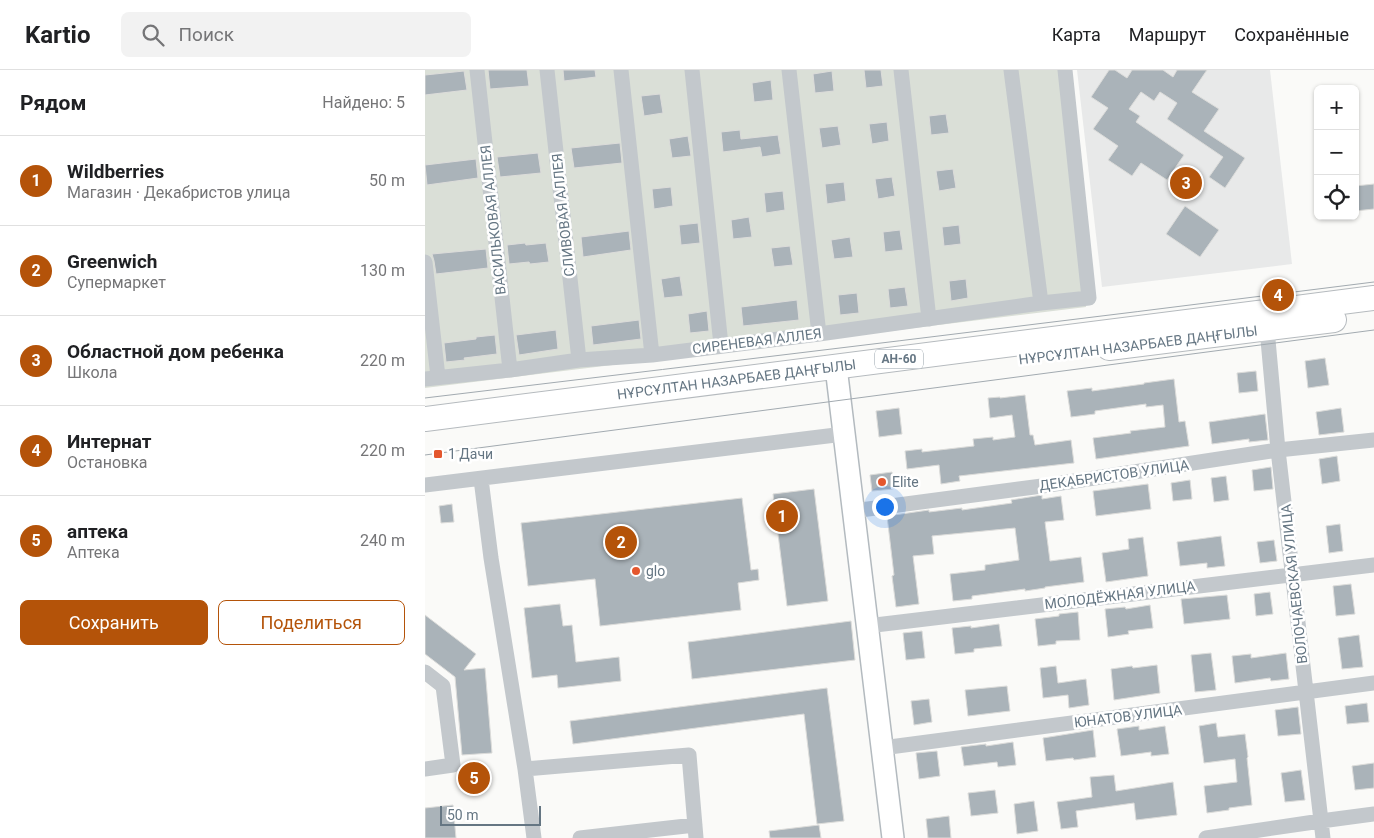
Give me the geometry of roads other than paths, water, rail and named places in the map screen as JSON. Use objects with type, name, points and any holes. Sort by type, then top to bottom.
[{"type":"main road","name":"НҰРСҰЛТАН НАЗАРБАЕВ ДАҢҒЫЛЫ","points":[[425,434],[1374,298]]},
{"type":"main road","name":"НҰРСҰЛТАН НАЗАРБАЕВ ДАҢҒЫЛЫ","points":[[425,419],[1267,329],[1374,314]]},
{"type":"street","name":"ВАСИЛЬКОВАЯ АЛЛЕЯ","points":[[477,70],[510,370]]},
{"type":"street","name":"СЛИВОВАЯ АЛЛЕЯ","points":[[547,70],[579,360]]},
{"type":"street","points":[[621,70],[651,355]]},
{"type":"street","points":[[692,70],[721,346]]},
{"type":"street","points":[[789,70],[819,334]]},
{"type":"street","points":[[901,70],[929,319]]},
{"type":"street","points":[[1011,70],[1041,303]]},
{"type":"street","name":"СИРЕНЕВАЯ АЛЛЕЯ","points":[[432,378],[510,370],[579,360],[651,355],[1089,298],[1065,70]]},
{"type":"street","points":[[425,262],[432,378]]},
{"type":"street","name":"ВОЛОЧАЕВСКАЯ УЛИЦА","points":[[1267,329],[1323,838]]},
{"type":"street","points":[[837,374],[893,838]]},
{"type":"street","points":[[425,485],[844,434]]},
{"type":"street","name":"ДЕКАБРИСТОВ УЛИЦА","points":[[853,511],[1042,486],[1279,450],[1374,440]]},
{"type":"street","points":[[481,479],[491,558],[525,769],[534,838]]},
{"type":"street","name":"МОЛОДЁЖНАЯ УЛИЦА","points":[[867,626],[1374,565]]},
{"type":"street","points":[[425,672],[443,686],[453,765],[425,769]]},
{"type":"street","name":"ЮНАТОВ УЛИЦА","points":[[882,748],[1374,684]]},
{"type":"street","points":[[525,769],[689,755],[695,831],[580,838]]},
{"type":"street","points":[[1206,838],[1374,814]]},
{"type":"tram line","points":[[425,398],[1374,282]]},
{"type":"tram line","points":[[425,455],[1374,330]]},
{"type":"place","name":"Областной дом ребенка","points":[[1186,183]]},
{"type":"place","name":"Интернат","points":[[1278,295]]},
{"type":"place","name":"1 Дачи","points":[[438,454]]},
{"type":"place","name":"Elite","points":[[882,482]]},
{"type":"place","name":"Wildberries","points":[[782,516]]},
{"type":"place","name":"Greenwich","points":[[621,542]]},
{"type":"place","name":"glo","points":[[636,571]]},
{"type":"place","name":"аптека","points":[[474,778]]}]
